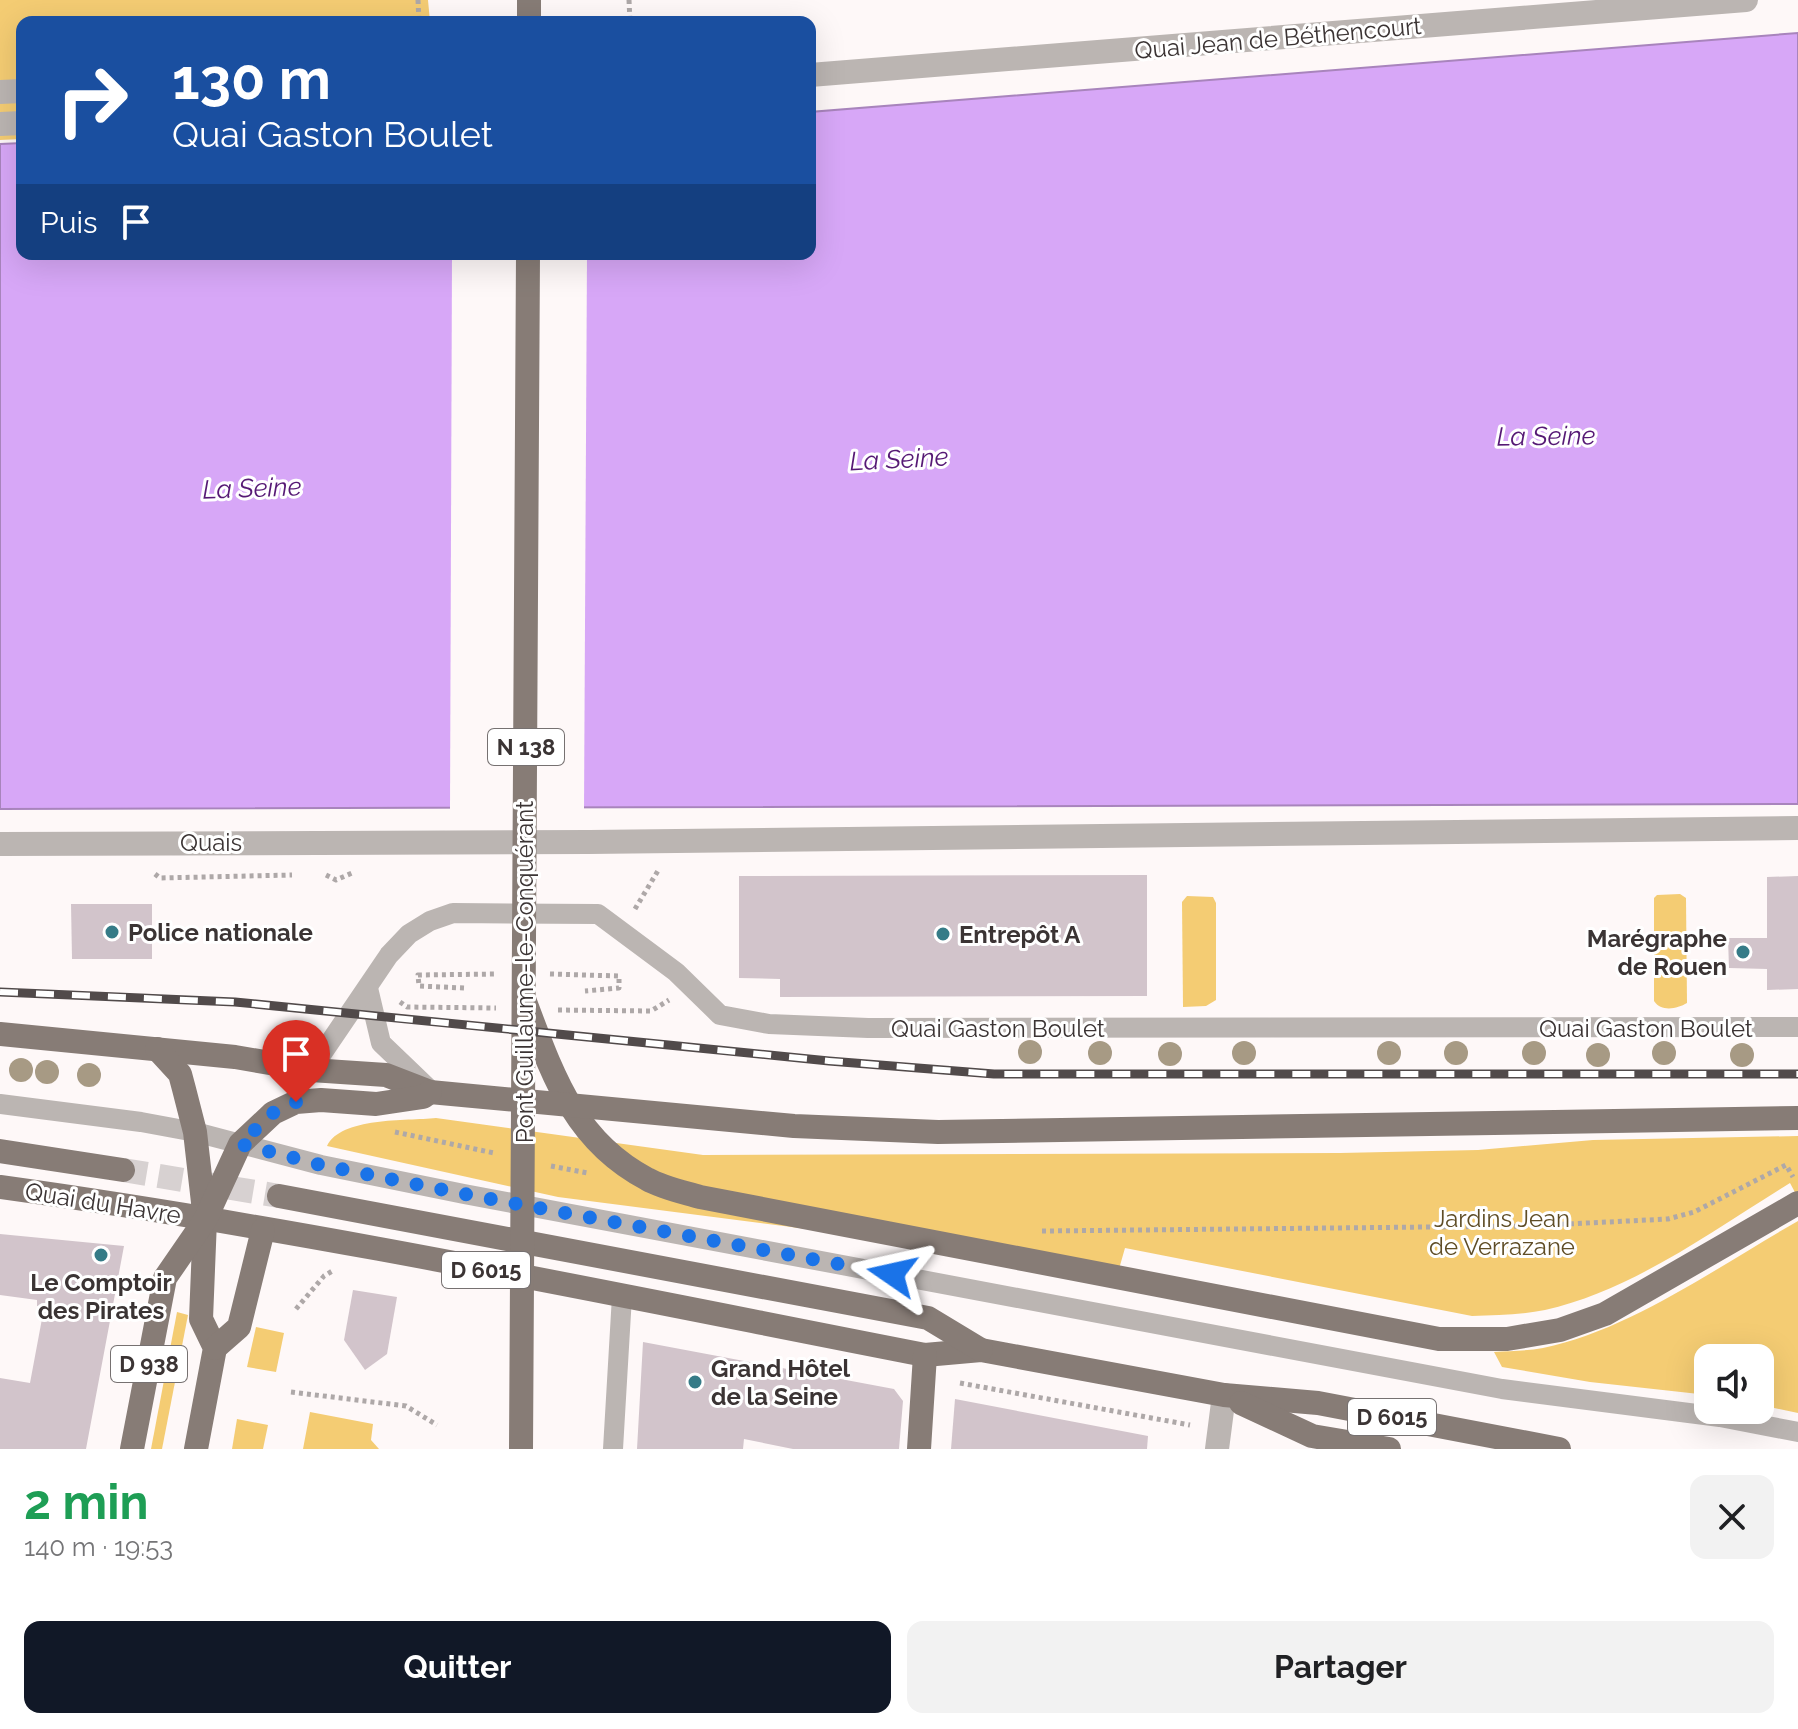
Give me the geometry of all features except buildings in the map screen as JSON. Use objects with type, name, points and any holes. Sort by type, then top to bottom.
[{"type":"main road","name":"Pont Guillaume-le-Conquérant","points":[[521,1449],[528,260]]},
{"type":"main road","points":[[524,999],[565,1101],[602,1147],[648,1180],[700,1197],[1439,1339],[1507,1339],[1560,1330],[1605,1314],[1798,1203]]},
{"type":"main road","points":[[0,1034],[235,1057],[311,1070],[386,1075],[430,1092],[794,1126],[938,1132],[1798,1118]]},
{"type":"main road","points":[[157,1049],[180,1074],[195,1132],[205,1220],[201,1319],[215,1348],[196,1449]]},
{"type":"main road","points":[[205,1220],[240,1144],[273,1113],[296,1102],[321,1100],[376,1104],[423,1097],[430,1092]]},
{"type":"main road","name":"Quai du Havre","points":[[0,1151],[123,1170]]},
{"type":"main road","name":"Quai du Havre","points":[[0,1187],[205,1220]]},
{"type":"main road","name":"D 6015","points":[[279,1196],[928,1318],[981,1350]]},
{"type":"main road","name":"D 6015","points":[[205,1220],[925,1355],[981,1350],[1224,1395],[1318,1403],[1559,1449]]},
{"type":"main road","name":"D 938","points":[[132,1449],[165,1278],[205,1220]]},
{"type":"main road","points":[[215,1348],[239,1327],[263,1230]]},
{"type":"main road","points":[[919,1449],[925,1355]]},
{"type":"main road","name":"D 6015","points":[[1224,1395],[1312,1436],[1389,1449]]},
{"type":"street","name":"Quai Jean de Béthencourt","points":[[816,75],[1746,0]]},
{"type":"street","name":"Quais","points":[[0,844],[1798,828]]},
{"type":"street","points":[[1217,1449],[1224,1395]]},
{"type":"lane","name":"Quai Gaston Boulet","points":[[311,1070],[389,955],[409,934],[430,921],[453,913],[598,914],[676,972],[720,1015],[769,1024],[868,1028],[1798,1027]]},
{"type":"lane","points":[[368,988],[381,1043],[430,1092]]},
{"type":"lane","points":[[0,1104],[195,1132],[321,1165],[479,1197],[1502,1389],[1720,1417],[1798,1432]]},
{"type":"lane","points":[[613,1449],[622,1296]]},
{"type":"path","points":[[618,929],[640,903],[675,840]]},
{"type":"path","points":[[464,988],[419,986],[418,975],[510,974]]},
{"type":"path","points":[[540,974],[619,976],[619,988],[585,991]]},
{"type":"path","points":[[388,1131],[506,1156]]},
{"type":"path","points":[[550,1165],[595,1174]]},
{"type":"path","points":[[1032,1231],[1527,1226],[1668,1219],[1694,1212],[1786,1165],[1798,1184]]},
{"type":"path","points":[[958,1383],[1177,1423]]},
{"type":"path","points":[[291,1392],[406,1406],[437,1425]]},
{"type":"green space","points":[[0,0],[428,0],[429,16],[16,16],[16,139],[0,140]]},
{"type":"green space","points":[[1680,894],[1686,898],[1687,1003],[1665,1008],[1654,1001],[1654,898],[1657,895]]},
{"type":"green space","points":[[1187,896],[1213,897],[1216,903],[1216,1000],[1206,1006],[1183,1007],[1182,902]]},
{"type":"green space","name":"Jardins Jean de Verrazane","points":[[436,1118],[703,1155],[1340,1153],[1478,1150],[1593,1140],[1798,1136],[1798,1198],[1790,1183],[1672,1257],[1578,1301],[1536,1312],[1472,1316],[1125,1248],[1119,1269],[558,1197],[327,1146],[334,1137],[360,1125]]},
{"type":"green space","points":[[1798,1221],[1798,1413],[1774,1408],[1774,1344],[1694,1344],[1694,1393],[1590,1382],[1502,1367],[1494,1352],[1543,1348],[1576,1339],[1642,1312]]},
{"type":"green space","points":[[177,1312],[188,1315],[162,1449],[151,1449]]},
{"type":"green space","points":[[256,1327],[284,1333],[276,1372],[247,1367]]},
{"type":"green space","points":[[310,1412],[373,1424],[371,1440],[379,1449],[303,1449]]},
{"type":"green space","points":[[237,1419],[268,1425],[263,1449],[232,1449]]},
{"type":"water","name":"La Seine","points":[[1798,33],[1798,804],[0,809],[0,144],[16,143],[16,260],[816,260],[816,112]]},
{"type":"pier","points":[[452,260],[587,260],[584,811],[450,812]]},
{"type":"tunnel","points":[[123,1170],[279,1196]]},
{"type":"railway","points":[[0,992],[235,1002],[829,1061],[994,1074],[1798,1074]]},
{"type":"place","name":"Police nationale","points":[[112,932]]},
{"type":"place","name":"Entrepôt A","points":[[943,934]]},
{"type":"place","name":"Marégraphe de Rouen","points":[[1743,952]]},
{"type":"place","name":"Le Comptoir des Pirates","points":[[101,1255]]},
{"type":"place","name":"Grand Hôtel de la Seine","points":[[695,1382]]},
{"type":"route","points":[[296,1102],[273,1113],[240,1144],[321,1165],[464,1194],[892,1274]]}]
